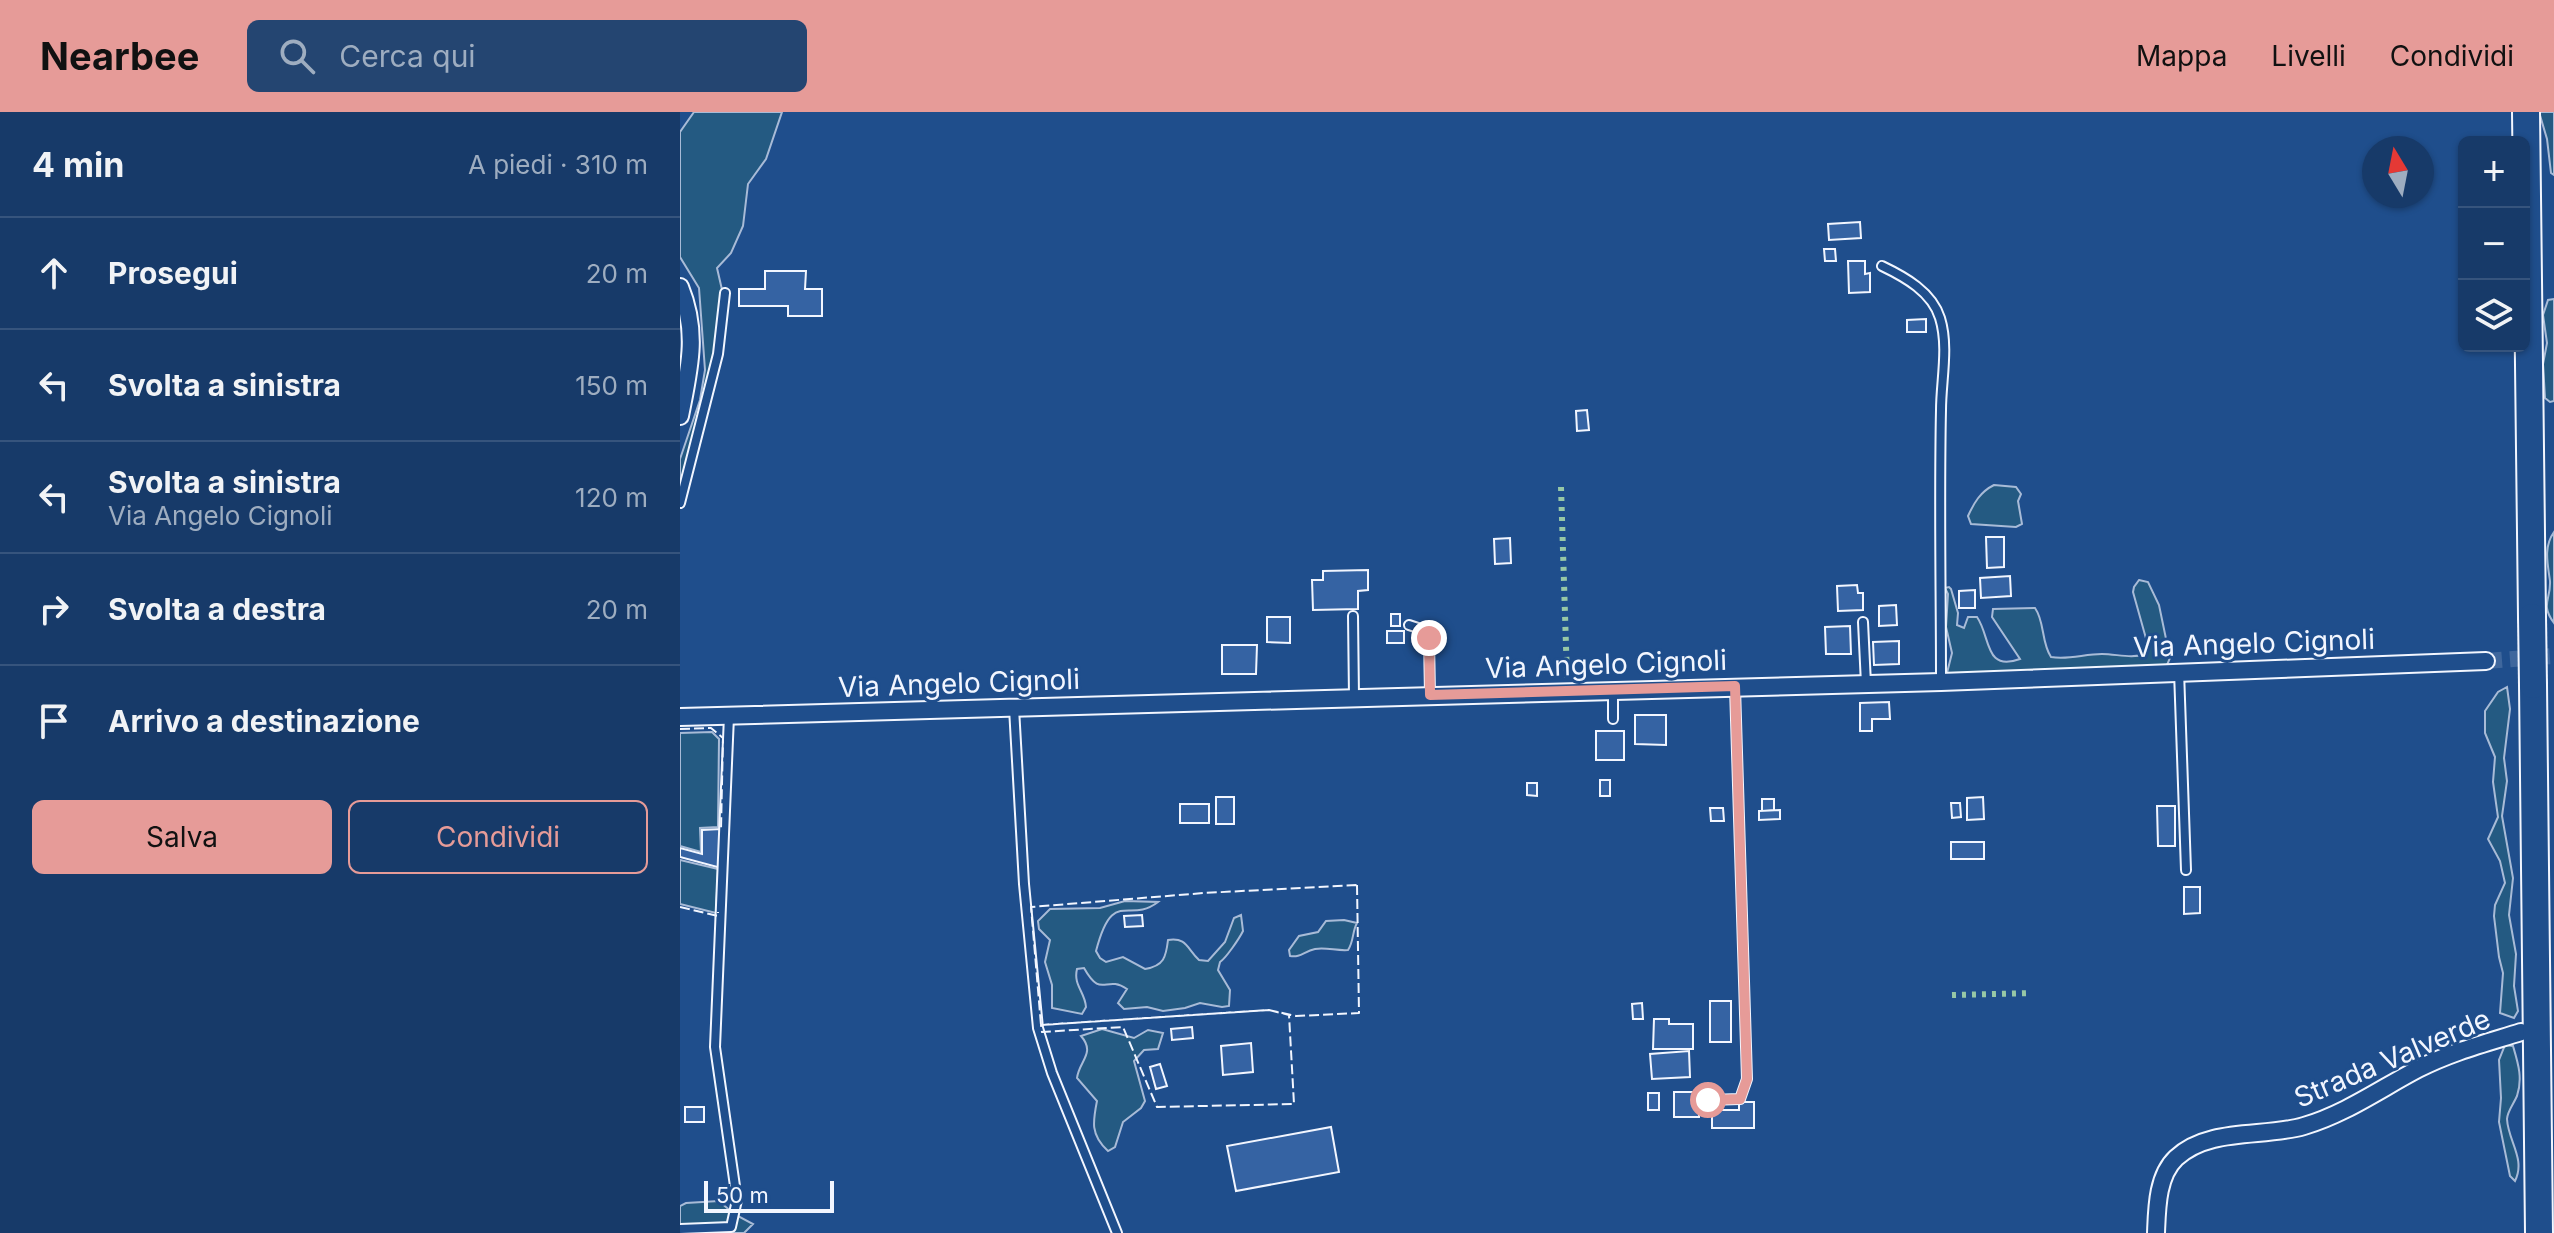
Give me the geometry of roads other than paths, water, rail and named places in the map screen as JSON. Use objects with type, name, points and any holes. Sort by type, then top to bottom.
[{"type":"highway","points":[[2526,112],[2539,1233]]},
{"type":"street","points":[[680,287],[692,329],[691,363],[680,416]]},
{"type":"street","name":"Via Angelo Cignoli","points":[[680,717],[1941,682],[2486,661]]},
{"type":"street","name":"Strada Valverde","points":[[2156,1233],[2158,1200],[2164,1180],[2173,1160],[2187,1150],[2205,1142],[2301,1127],[2329,1118],[2458,1051],[2521,1032]]},
{"type":"lane","points":[[1882,266],[1921,289],[1940,317],[1944,352],[1941,409],[1941,682]]},
{"type":"lane","points":[[680,503],[718,354],[725,293]]},
{"type":"lane","points":[[1353,616],[1354,697]]},
{"type":"lane","points":[[1863,622],[1866,684]]},
{"type":"lane","points":[[1409,625],[1424,630],[1429,638],[1430,695]]},
{"type":"lane","points":[[2179,671],[2186,870]]},
{"type":"lane","points":[[1708,1100],[1740,1099],[1747,1079],[1735,686]]},
{"type":"lane","points":[[1613,690],[1613,719]]},
{"type":"lane","points":[[1014,707],[1024,884],[1038,1028],[1052,1073],[1117,1233]]},
{"type":"lane","points":[[680,1229],[731,1227],[737,1200],[715,1047],[729,715]]},
{"type":"tunnel","points":[[2486,661],[2554,656]]}]
